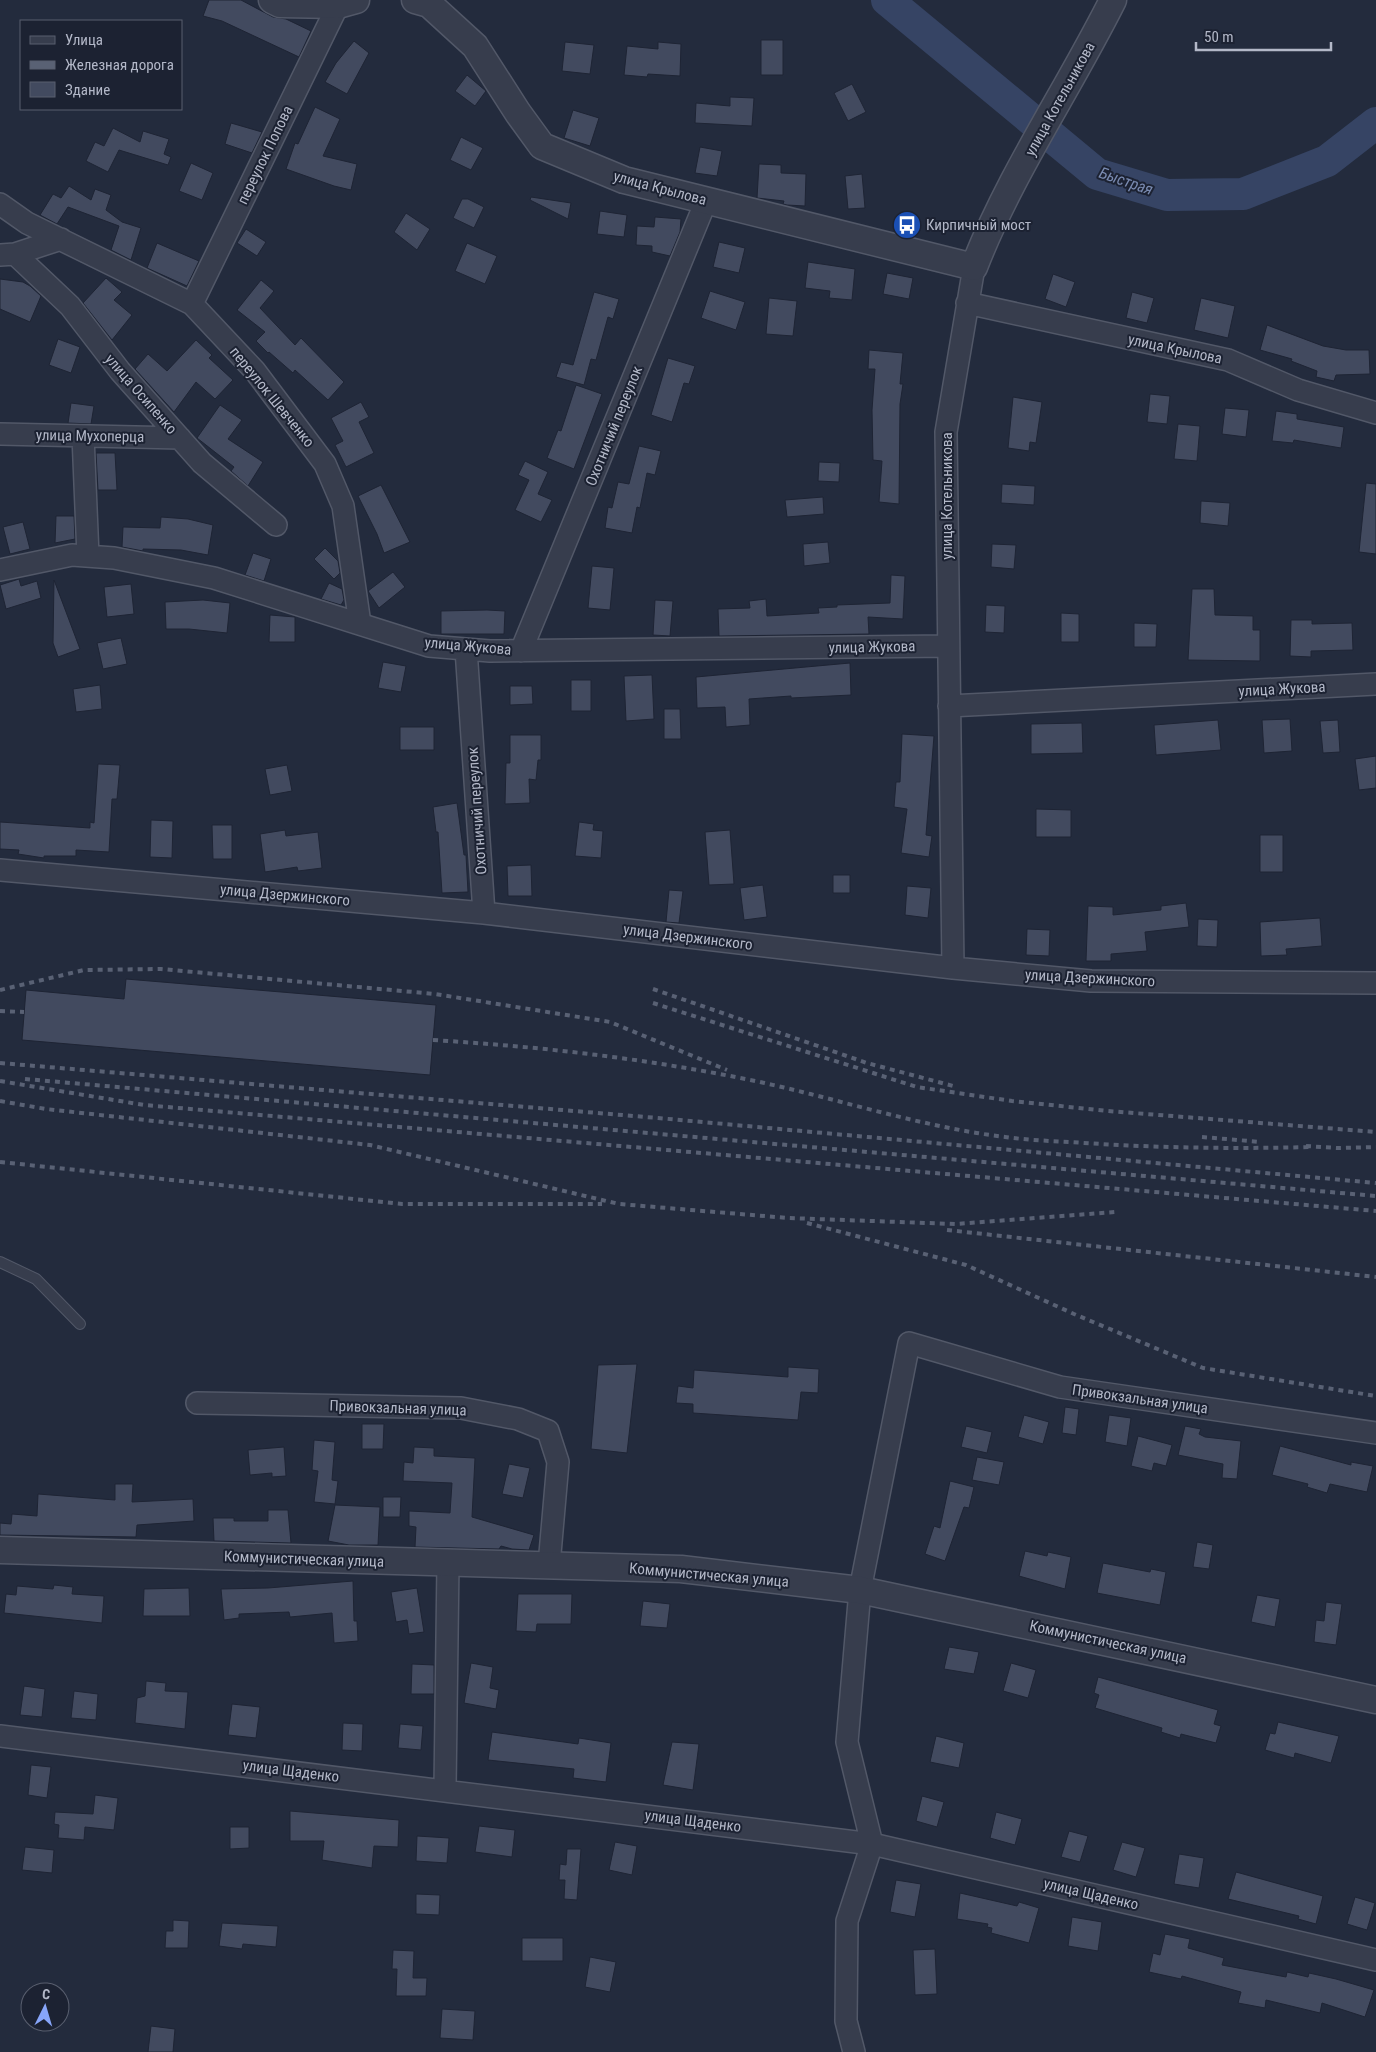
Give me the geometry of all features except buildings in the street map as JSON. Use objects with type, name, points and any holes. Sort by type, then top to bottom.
[{"type":"street","points":[[272,0],[280,4],[347,3]]},
{"type":"street","name":"улица Крылова","points":[[415,0],[429,4],[475,46],[518,113],[542,146],[624,180],[974,267]]},
{"type":"street","name":"улица Котельникова","points":[[953,968],[946,432],[967,303],[974,267],[991,222],[1089,48],[1113,0]]},
{"type":"street","name":"переулок Попова","points":[[192,304],[347,3]]},
{"type":"street","name":"Охотничий переулок","points":[[521,651],[706,201]]},
{"type":"street","name":"переулок Шевченко","points":[[0,204],[27,223],[192,304],[256,370],[325,464],[343,506],[360,624]]},
{"type":"street","name":"улица Осипенко","points":[[8,254],[61,239]]},
{"type":"street","name":"улица Осипенко","points":[[8,254],[70,306],[120,371],[202,463],[276,525]]},
{"type":"street","name":"улица Крылова","points":[[967,303],[1228,360],[1298,390],[1376,413]]},
{"type":"street","name":"улица Мухоперца","points":[[0,434],[180,438]]},
{"type":"street","points":[[83,436],[88,556]]},
{"type":"street","name":"улица Жукова","points":[[0,570],[72,555],[114,558],[214,578],[428,646],[521,651],[948,646]]},
{"type":"street","name":"Охотничий переулок","points":[[466,649],[484,913]]},
{"type":"street","name":"улица Жукова","points":[[949,706],[1376,684]]},
{"type":"street","name":"улица Дзержинского","points":[[0,870],[484,913],[953,968],[1090,981],[1376,982]]},
{"type":"street","name":"Привокзальная улица","points":[[860,1590],[909,1343],[1060,1387],[1376,1433]]},
{"type":"street","name":"Привокзальная улица","points":[[197,1403],[461,1408],[518,1419],[548,1430],[558,1462],[549,1566]]},
{"type":"street","name":"Коммунистическая улица","points":[[0,1550],[681,1570],[860,1590],[1376,1700]]},
{"type":"street","points":[[445,1789],[448,1563]]},
{"type":"street","points":[[854,2052],[846,2021],[847,1921],[872,1844],[847,1742],[860,1590]]},
{"type":"street","name":"улица Щаденко","points":[[0,1736],[445,1789],[872,1844],[1376,1960]]},
{"type":"lane","points":[[0,1262],[36,1279],[80,1324]]},
{"type":"waterway","name":"Быстрая","points":[[887,0],[1097,174],[1167,195],[1243,194],[1327,161],[1376,123]]},
{"type":"railway","points":[[0,990],[84,970],[161,969],[435,994],[610,1022],[727,1070]]},
{"type":"railway","points":[[653,989],[867,1063],[957,1087]]},
{"type":"railway","points":[[653,1003],[917,1087],[1012,1101],[1108,1111],[1376,1132]]},
{"type":"railway","points":[[0,1011],[24,1012]]},
{"type":"railway","points":[[433,1040],[516,1046],[638,1060],[760,1082],[943,1127],[1013,1138],[1162,1147],[1313,1147]]},
{"type":"railway","points":[[0,1063],[658,1118],[1376,1183]]},
{"type":"railway","points":[[25,1079],[1376,1196]]},
{"type":"railway","points":[[0,1081],[144,1105],[1376,1211]]},
{"type":"railway","points":[[0,1101],[46,1109],[370,1145],[619,1204],[788,1218],[955,1224],[1115,1212]]},
{"type":"railway","points":[[1202,1137],[1261,1142]]},
{"type":"railway","points":[[1306,1146],[1337,1148],[1376,1147]]},
{"type":"railway","points":[[0,1162],[402,1204],[602,1204]]},
{"type":"railway","points":[[807,1223],[966,1265],[1074,1314],[1203,1368],[1376,1396]]},
{"type":"railway","points":[[947,1230],[1376,1277]]},
{"type":"place","name":"Кирпичный мост","points":[[907,225]]}]
